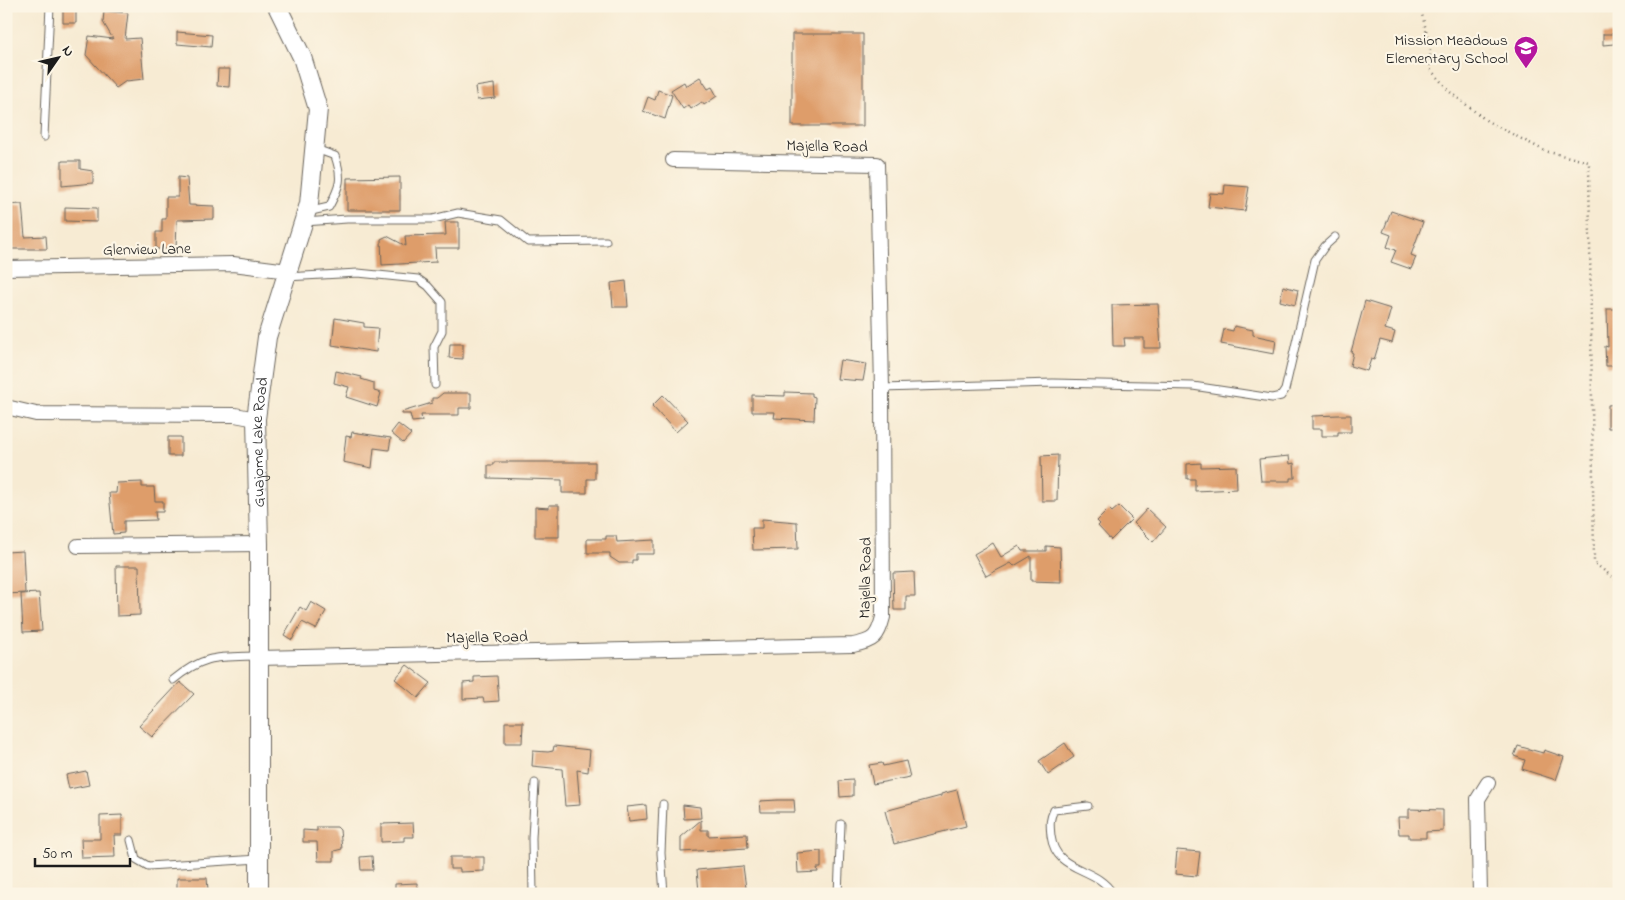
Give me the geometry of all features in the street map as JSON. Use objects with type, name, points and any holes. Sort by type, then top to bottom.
[{"type":"street","name":"Guajome Lake Road","points":[[259,894],[259,544],[256,419],[267,337],[305,217],[318,109],[302,57],[277,6]]},
{"type":"street","name":"Majella Road","points":[[258,657],[853,645],[868,642],[879,633],[883,617],[882,388],[877,164],[673,160]]},
{"type":"street","name":"Glenview Lane","points":[[6,268],[233,264],[287,274]]},
{"type":"street","points":[[6,407],[36,414],[235,415],[256,419]]},
{"type":"street","points":[[78,546],[259,544]]},
{"type":"street","points":[[1480,894],[1478,799],[1488,783]]},
{"type":"lane","points":[[44,137],[50,6]]},
{"type":"lane","points":[[305,217],[328,206],[340,185],[339,167],[335,156],[314,148]]},
{"type":"lane","points":[[305,217],[433,219],[458,213],[501,220],[528,242],[606,241]]},
{"type":"lane","points":[[882,388],[1053,383],[1193,386],[1272,398],[1281,396],[1285,390],[1315,260],[1325,246],[1335,237]]},
{"type":"lane","points":[[287,274],[358,273],[418,279],[428,286],[442,302],[442,331],[434,347],[435,385]]},
{"type":"lane","points":[[173,680],[192,664],[203,660],[216,657],[258,657]]},
{"type":"lane","points":[[532,894],[532,838],[535,783]]},
{"type":"lane","points":[[663,804],[661,853],[664,894]]},
{"type":"lane","points":[[1088,806],[1054,810],[1049,820],[1052,848],[1059,858],[1107,884],[1113,894]]},
{"type":"lane","points":[[838,894],[841,824]]},
{"type":"lane","points":[[132,840],[136,859],[148,866],[259,859]]},
{"type":"path","points":[[1420,6],[1430,46],[1430,69],[1450,92],[1487,120],[1544,152],[1589,162],[1594,563],[1619,582]]},
{"type":"building","points":[[63,6],[76,6],[76,23],[63,23]]},
{"type":"building","points":[[104,11],[128,13],[125,39],[140,38],[144,79],[126,81],[116,88],[86,55],[89,36],[113,39],[103,22]]},
{"type":"building","points":[[177,32],[212,35],[211,47],[177,44]]},
{"type":"building","points":[[792,34],[863,34],[863,126],[792,126]]},
{"type":"building","points":[[1603,34],[1614,34],[1614,44],[1603,45]]},
{"type":"building","points":[[218,69],[230,69],[229,87],[217,86]]},
{"type":"building","points":[[700,77],[708,89],[712,87],[717,96],[704,105],[702,102],[691,109],[688,105],[683,109],[671,90],[684,82],[686,86]]},
{"type":"building","points":[[494,84],[495,98],[477,100],[475,87]]},
{"type":"building","points":[[658,90],[672,95],[665,119],[643,111],[648,97],[655,100]]},
{"type":"building","points":[[62,161],[80,161],[80,169],[93,171],[93,183],[62,186]]},
{"type":"building","points":[[178,177],[187,178],[189,205],[214,206],[214,219],[177,220],[176,249],[156,249],[156,232],[162,232],[162,219],[166,219],[166,197],[178,197]]},
{"type":"building","points":[[400,177],[400,210],[347,210],[347,178]]},
{"type":"building","points":[[1225,185],[1249,187],[1245,211],[1208,207],[1210,193],[1224,194]]},
{"type":"building","points":[[22,204],[25,237],[46,236],[47,249],[6,249],[6,205]]},
{"type":"building","points":[[65,207],[97,208],[97,222],[65,221]]},
{"type":"building","points":[[1391,211],[1423,222],[1411,255],[1416,257],[1411,269],[1391,262],[1396,250],[1387,247],[1391,235],[1383,232]]},
{"type":"building","points":[[445,222],[459,222],[459,248],[435,248],[436,262],[382,265],[381,239],[387,236],[406,246],[405,236],[446,235]]},
{"type":"building","points":[[626,281],[628,307],[613,307],[611,283]]},
{"type":"building","points":[[1283,286],[1298,290],[1295,305],[1280,301]]},
{"type":"building","points":[[1365,301],[1391,309],[1385,329],[1395,332],[1392,343],[1380,340],[1374,360],[1371,359],[1367,371],[1350,366],[1353,353],[1351,352]]},
{"type":"building","points":[[1158,304],[1161,348],[1144,348],[1144,338],[1124,338],[1125,346],[1113,346],[1112,305]]},
{"type":"building","points":[[1607,309],[1619,309],[1619,366],[1606,366],[1605,346],[1608,347]]},
{"type":"building","points":[[335,318],[364,323],[364,327],[378,328],[376,352],[332,345]]},
{"type":"building","points":[[1234,326],[1253,330],[1253,335],[1276,340],[1274,354],[1221,344],[1224,329],[1233,331]]},
{"type":"building","points":[[450,344],[463,344],[463,359],[449,358]]},
{"type":"building","points":[[840,360],[866,364],[863,381],[837,379]]},
{"type":"building","points":[[336,371],[362,377],[361,379],[374,383],[374,391],[381,393],[377,407],[346,397],[349,387],[334,383]]},
{"type":"building","points":[[785,392],[812,393],[812,396],[815,397],[814,420],[774,418],[775,412],[752,412],[752,395],[785,396]]},
{"type":"building","points":[[443,393],[471,393],[471,408],[459,408],[459,415],[421,415],[422,421],[412,422],[410,414],[402,414],[402,412],[432,403],[432,398],[437,398]]},
{"type":"building","points":[[663,395],[688,421],[676,432],[652,406]]},
{"type":"building","points":[[1619,404],[1619,428],[1608,428],[1608,405]]},
{"type":"building","points":[[1351,415],[1351,432],[1338,432],[1338,436],[1322,436],[1322,429],[1312,429],[1312,416]]},
{"type":"building","points":[[398,424],[411,434],[403,443],[391,433]]},
{"type":"building","points":[[352,432],[391,438],[389,450],[374,448],[372,468],[343,462],[346,436],[351,437]]},
{"type":"building","points":[[168,437],[181,437],[181,456],[168,456]]},
{"type":"building","points":[[1058,455],[1057,501],[1042,501],[1041,456]]},
{"type":"building","points":[[1289,456],[1290,464],[1294,463],[1295,478],[1290,478],[1290,481],[1261,481],[1259,459]]},
{"type":"building","points":[[494,462],[595,462],[595,479],[587,479],[587,493],[562,493],[562,480],[488,478],[488,465],[494,465]]},
{"type":"building","points":[[1201,463],[1201,467],[1236,466],[1237,489],[1195,491],[1195,479],[1187,479],[1187,464]]},
{"type":"building","points":[[142,482],[142,487],[154,487],[155,501],[163,501],[163,512],[155,512],[156,520],[124,521],[124,533],[113,534],[109,493],[116,493],[117,483]]},
{"type":"building","points":[[549,505],[559,505],[559,537],[535,537],[535,507],[549,508]]},
{"type":"building","points":[[1119,506],[1132,519],[1111,540],[1098,526],[1100,524],[1097,521],[1109,509],[1112,512]]},
{"type":"building","points":[[1147,509],[1166,527],[1153,542],[1134,523]]},
{"type":"building","points":[[762,519],[797,522],[798,549],[753,550],[752,528],[762,528]]},
{"type":"building","points":[[606,536],[616,536],[617,542],[654,540],[654,554],[636,554],[636,560],[632,560],[632,563],[619,563],[610,557],[610,553],[587,553],[587,539],[606,539]]},
{"type":"building","points":[[993,543],[1001,557],[1019,546],[1022,551],[1046,551],[1046,546],[1060,547],[1061,582],[1031,581],[1031,556],[1014,566],[1011,563],[986,576],[974,554]]},
{"type":"building","points":[[23,551],[25,593],[6,594],[6,552]]},
{"type":"building","points":[[116,566],[139,566],[140,615],[117,616]]},
{"type":"building","points":[[914,572],[915,596],[906,596],[906,610],[894,610],[893,573]]},
{"type":"building","points":[[39,593],[42,631],[23,632],[21,594]]},
{"type":"building","points":[[311,602],[326,611],[316,629],[302,622],[292,640],[284,635],[300,607],[306,611]]},
{"type":"building","points":[[407,665],[431,683],[418,698],[395,679]]},
{"type":"building","points":[[497,676],[499,701],[484,702],[483,698],[463,699],[463,683],[474,682],[474,677]]},
{"type":"building","points":[[180,682],[194,694],[152,737],[139,726]]},
{"type":"building","points":[[505,722],[523,722],[522,743],[505,743]]},
{"type":"building","points":[[1065,743],[1074,757],[1048,775],[1039,761]]},
{"type":"building","points":[[554,746],[590,750],[588,772],[577,770],[580,805],[565,806],[562,769],[532,766],[533,751],[553,751]]},
{"type":"building","points":[[1518,746],[1543,753],[1544,750],[1564,757],[1556,780],[1522,769],[1525,760],[1514,756]]},
{"type":"building","points":[[906,761],[910,777],[873,784],[869,765],[882,763],[883,766]]},
{"type":"building","points":[[86,771],[89,785],[69,789],[66,775]]},
{"type":"building","points":[[853,780],[853,796],[840,797],[839,781]]},
{"type":"building","points":[[957,790],[966,826],[894,844],[885,811]]},
{"type":"building","points":[[794,800],[795,812],[761,812],[760,801]]},
{"type":"building","points":[[646,805],[647,819],[629,821],[627,807]]},
{"type":"building","points":[[683,805],[700,807],[701,818],[684,819]]},
{"type":"building","points":[[1409,809],[1443,810],[1443,831],[1426,832],[1426,838],[1409,838],[1409,834],[1399,834],[1398,817],[1409,817]]},
{"type":"building","points":[[122,815],[122,835],[114,835],[115,857],[82,858],[81,839],[100,839],[100,816]]},
{"type":"building","points":[[701,820],[701,830],[708,830],[708,836],[747,834],[748,848],[681,852],[681,837]]},
{"type":"building","points":[[413,823],[414,837],[404,837],[404,841],[381,842],[381,824]]},
{"type":"building","points":[[317,827],[337,827],[340,830],[342,849],[334,851],[334,861],[318,861],[317,842],[303,842],[303,830],[317,831]]},
{"type":"building","points":[[1177,850],[1200,852],[1197,876],[1175,874]]},
{"type":"building","points":[[821,851],[821,868],[817,868],[818,872],[798,873],[797,853]]},
{"type":"building","points":[[372,856],[373,870],[361,870],[360,857]]},
{"type":"building","points":[[450,857],[484,857],[484,871],[460,872],[460,869],[450,869]]},
{"type":"building","points":[[743,866],[746,888],[699,892],[697,870]]},
{"type":"building","points":[[177,878],[207,878],[208,890],[188,890],[188,894],[177,894]]},
{"type":"building","points":[[417,883],[417,894],[395,894],[395,884]]},
{"type":"place","name":"Mission Meadows Elementary School","points":[[1526,69]]}]
